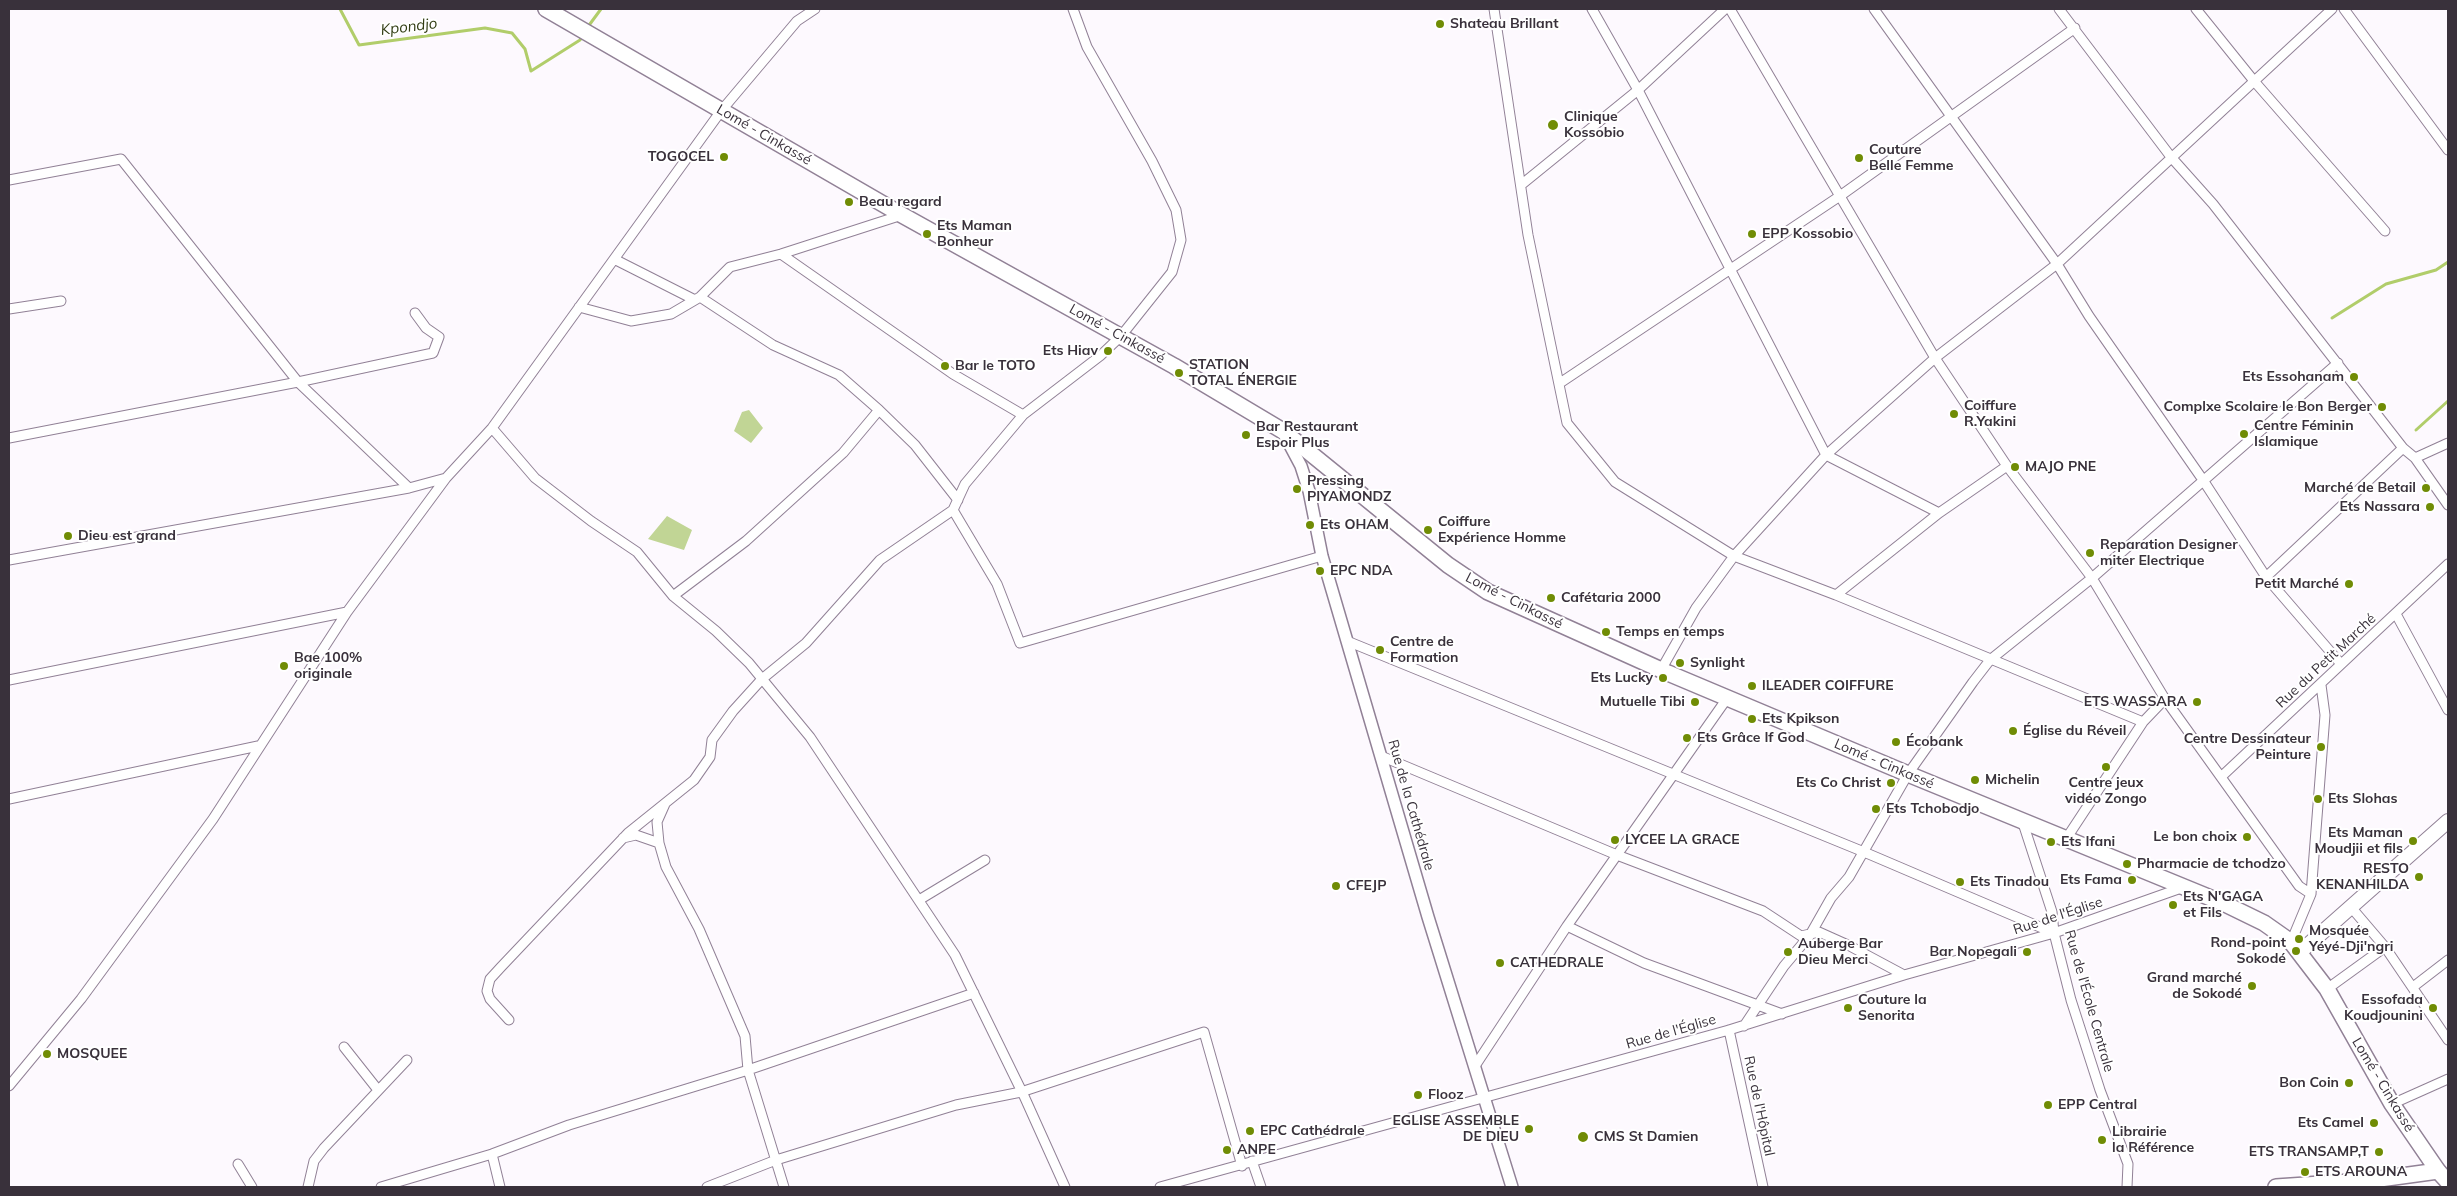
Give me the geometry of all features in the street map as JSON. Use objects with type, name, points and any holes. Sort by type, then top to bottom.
[{"type":"main road","name":"Lomé - Cinkassé","points":[[546,9],[902,215],[1121,336],[1283,431],[1470,581],[1513,604],[1661,670],[2249,915],[2295,947],[2327,989],[2392,1104],[2445,1174]]},
{"type":"main road","points":[[2295,947],[2350,906],[2448,821]]},
{"type":"main road","points":[[2276,1187],[2363,1184],[2445,1174]]},
{"type":"street","points":[[9,1086],[81,999],[212,819],[347,612],[446,478],[492,428],[721,111],[797,21],[815,9]]},
{"type":"street","points":[[509,1020],[490,1000],[487,991],[490,979],[622,838],[694,780],[710,757],[712,740],[733,711],[762,679],[806,643],[880,560],[953,510],[965,484],[1023,415],[1100,356],[1121,336],[1172,272],[1181,240],[1176,210],[1152,160],[1087,47],[1073,9]]},
{"type":"street","points":[[1494,9],[1528,235],[1567,423],[1615,482],[1734,556],[1836,594],[1990,660],[2143,722]]},
{"type":"street","points":[[1592,9],[1638,90],[1826,454],[1939,513]]},
{"type":"street","points":[[1521,185],[1638,90],[1725,9]]},
{"type":"street","points":[[1730,9],[1934,358],[2007,466],[2092,578],[2165,699],[2299,886],[2311,894]]},
{"type":"street","points":[[1874,9],[2057,264],[2089,316],[2203,480],[2266,576],[2341,664]]},
{"type":"street","points":[[2059,9],[2171,157],[2213,204],[2403,448],[2415,458],[2448,505]]},
{"type":"street","points":[[2196,9],[2254,81],[2385,231]]},
{"type":"street","points":[[1661,670],[1696,608],[1734,556],[1826,454],[1934,358],[2057,264],[2332,9]]},
{"type":"street","points":[[2344,9],[2448,150]]},
{"type":"street","points":[[1560,383],[1840,196],[2075,28]]},
{"type":"street","points":[[9,180],[121,158],[298,382],[409,488]]},
{"type":"street","points":[[579,307],[631,322],[671,314],[698,299],[730,267],[781,254],[902,215]]},
{"type":"street","points":[[781,254],[953,374],[1023,415]]},
{"type":"street","points":[[614,259],[698,299],[773,345],[839,375],[915,445],[958,500]]},
{"type":"street","points":[[9,309],[61,301]]},
{"type":"street","points":[[9,438],[298,382],[433,353],[439,337],[426,328],[415,313]]},
{"type":"street","points":[[1744,1026],[1784,966],[1810,935],[1831,898],[1849,877],[1908,774],[1972,682],[1990,660],[2092,578],[2338,363]]},
{"type":"street","points":[[673,596],[746,541],[843,454],[879,410]]},
{"type":"street","points":[[492,428],[536,478],[591,521],[637,552],[673,596],[716,631],[762,679],[810,737],[955,955],[1065,1187]]},
{"type":"street","name":"Rue de la Cathédrale","points":[[1283,431],[1301,466],[1309,491],[1322,556],[1512,1187]]},
{"type":"street","points":[[2415,458],[2448,443]]},
{"type":"street","points":[[2266,576],[2403,448]]},
{"type":"street","points":[[1836,594],[1939,513],[2007,466]]},
{"type":"street","points":[[9,560],[409,488],[446,478]]},
{"type":"street","points":[[953,510],[997,584],[1020,643],[1322,556]]},
{"type":"street","name":"Rue du Petit Marché","points":[[2222,776],[2448,564]]},
{"type":"street","points":[[9,680],[347,612]]},
{"type":"street","points":[[2396,614],[2448,710]]},
{"type":"street","points":[[1347,641],[1672,776],[1864,852],[2054,933]]},
{"type":"street","points":[[2295,947],[2311,894],[2325,715],[2321,685]]},
{"type":"street","points":[[1475,1066],[1568,926],[1728,697]]},
{"type":"street","points":[[2066,839],[2143,722],[2165,699]]},
{"type":"street","points":[[9,799],[258,746]]},
{"type":"street","points":[[1381,756],[1617,855],[1763,911],[1801,936],[1819,932],[1848,945],[1904,976]]},
{"type":"street","points":[[666,801],[657,822],[659,844],[666,867],[699,929],[745,1036],[748,1070],[784,1187]]},
{"type":"street","name":"Rue de l'École Centrale","points":[[2022,820],[2052,912],[2054,933],[2071,1000],[2100,1090],[2128,1164],[2127,1187]]},
{"type":"street","points":[[622,838],[636,835],[659,844]]},
{"type":"street","points":[[919,900],[986,860]]},
{"type":"street","name":"Rue de l'Église","points":[[1160,1187],[1486,1099],[1744,1026],[1904,976],[2054,933],[2184,887]]},
{"type":"street","points":[[2350,906],[2385,947],[2448,1040]]},
{"type":"street","points":[[1568,926],[1644,963],[1782,1014]]},
{"type":"street","points":[[2327,989],[2385,947]]},
{"type":"street","points":[[2413,987],[2448,960]]},
{"type":"street","points":[[381,1187],[492,1154],[569,1125],[748,1070],[974,993]]},
{"type":"street","name":"Rue de l'Hôpital","points":[[1729,1030],[1763,1187]]},
{"type":"street","points":[[707,1187],[776,1160],[956,1105],[1021,1092],[1204,1032],[1242,1166]]},
{"type":"street","points":[[344,1047],[378,1090]]},
{"type":"street","points":[[308,1187],[314,1161],[407,1060]]},
{"type":"street","points":[[2392,1104],[2448,1079]]},
{"type":"street","points":[[492,1154],[500,1187]]},
{"type":"street","points":[[1252,1161],[1260,1187]]},
{"type":"street","points":[[238,1164],[252,1187]]},
{"type":"green space","points":[[749,410],[763,428],[751,443],[734,431],[742,412]]},
{"type":"green space","points":[[667,516],[692,530],[684,550],[648,539]]},
{"type":"waterway","name":"Kpondjo","points":[[340,9],[359,45],[485,28],[512,33],[525,49],[531,71],[580,40],[582,36]]},
{"type":"waterway","name":"Kpondjo","points":[[587,28],[601,9]]},
{"type":"waterway","points":[[2332,318],[2386,284],[2436,270],[2448,262]]},
{"type":"waterway","points":[[2416,430],[2448,401]]},
{"type":"place","name":"Shateau Brillant","points":[[1440,24]]},
{"type":"place","name":"Clinique Kossobio","points":[[1553,125]]},
{"type":"place","name":"TOGOCEL","points":[[724,157]]},
{"type":"place","name":"Couture Belle Femme","points":[[1859,158]]},
{"type":"place","name":"Beau regard","points":[[849,202]]},
{"type":"place","name":"Ets Maman Bonheur","points":[[927,234]]},
{"type":"place","name":"EPP Kossobio","points":[[1752,234]]},
{"type":"place","name":"Ets Hiav","points":[[1108,351]]},
{"type":"place","name":"Bar le TOTO","points":[[945,366]]},
{"type":"place","name":"STATION TOTAL ÉNERGIE","points":[[1179,373]]},
{"type":"place","name":"Ets Essohanam","points":[[2354,377]]},
{"type":"place","name":"Complxe Scolaire le Bon Berger","points":[[2382,407]]},
{"type":"place","name":"Coiffure R.Yakini","points":[[1954,414]]},
{"type":"place","name":"Centre Féminin Islamique","points":[[2244,434]]},
{"type":"place","name":"Bar Restaurant Espoir Plus","points":[[1246,435]]},
{"type":"place","name":"MAJO PNE","points":[[2015,467]]},
{"type":"place","name":"Marché de Betail","points":[[2426,488]]},
{"type":"place","name":"Pressing PIYAMONDZ","points":[[1297,489]]},
{"type":"place","name":"Ets Nassara","points":[[2430,507]]},
{"type":"place","name":"Ets OHAM","points":[[1310,525]]},
{"type":"place","name":"Coiffure Expérience Homme","points":[[1428,530]]},
{"type":"place","name":"Dieu est grand","points":[[68,536]]},
{"type":"place","name":"Reparation Designer miter Electrique","points":[[2090,553]]},
{"type":"place","name":"EPC NDA","points":[[1320,571]]},
{"type":"place","name":"Petit Marché","points":[[2349,584]]},
{"type":"place","name":"Cafétaria 2000","points":[[1551,598]]},
{"type":"place","name":"Temps en temps","points":[[1606,632]]},
{"type":"place","name":"Centre de Formation","points":[[1380,650]]},
{"type":"place","name":"Synlight","points":[[1680,663]]},
{"type":"place","name":"Bae 100% originale","points":[[284,666]]},
{"type":"place","name":"Ets Lucky","points":[[1663,678]]},
{"type":"place","name":"lLEADER COIFFURE","points":[[1752,686]]},
{"type":"place","name":"Mutuelle Tibi","points":[[1695,702]]},
{"type":"place","name":"ETS WASSARA","points":[[2197,702]]},
{"type":"place","name":"Ets Kpikson","points":[[1752,719]]},
{"type":"place","name":"Église du Réveil","points":[[2013,731]]},
{"type":"place","name":"Ets Grâce If God","points":[[1687,738]]},
{"type":"place","name":"Écobank","points":[[1896,742]]},
{"type":"place","name":"Centre Dessinateur Peinture","points":[[2321,747]]},
{"type":"place","name":"Centre jeux vidéo Zongo","points":[[2106,767]]},
{"type":"place","name":"Michelin","points":[[1975,780]]},
{"type":"place","name":"Ets Co Christ","points":[[1891,783]]},
{"type":"place","name":"Ets Slohas","points":[[2318,799]]},
{"type":"place","name":"Ets Tchobodjo","points":[[1876,809]]},
{"type":"place","name":"Le bon choix","points":[[2247,837]]},
{"type":"place","name":"LYCEE LA GRACE","points":[[1615,840]]},
{"type":"place","name":"Ets Maman Moudjii et fils","points":[[2413,841]]},
{"type":"place","name":"Ets Ifani","points":[[2051,842]]},
{"type":"place","name":"Pharmacie de tchodzo","points":[[2127,864]]},
{"type":"place","name":"RESTO KENANHILDA","points":[[2419,877]]},
{"type":"place","name":"Ets Fama","points":[[2132,880]]},
{"type":"place","name":"Ets Tinadou","points":[[1960,882]]},
{"type":"place","name":"CFEJP","points":[[1336,886]]},
{"type":"place","name":"Ets N'GAGA et Fils","points":[[2173,905]]},
{"type":"place","name":"Mosquée Yéyé-Dji'ngri","points":[[2299,939]]},
{"type":"place","name":"Rond-point Sokodé","points":[[2296,951]]},
{"type":"place","name":"Auberge Bar Dieu Merci","points":[[1788,952]]},
{"type":"place","name":"Bar Nopegali","points":[[2027,952]]},
{"type":"place","name":"CATHEDRALE","points":[[1500,963]]},
{"type":"place","name":"Grand marché de Sokodé","points":[[2252,986]]},
{"type":"place","name":"Couture la Senorita","points":[[1848,1008]]},
{"type":"place","name":"Essofada Koudjounini","points":[[2433,1008]]},
{"type":"place","name":"MOSQUEE","points":[[47,1054]]},
{"type":"place","name":"Bon Coin","points":[[2349,1083]]},
{"type":"place","name":"Flooz","points":[[1418,1095]]},
{"type":"place","name":"EPP Central","points":[[2048,1105]]},
{"type":"place","name":"Ets Camel","points":[[2374,1123]]},
{"type":"place","name":"EGLISE ASSEMBLE DE DIEU","points":[[1529,1129]]},
{"type":"place","name":"EPC Cathédrale","points":[[1250,1131]]},
{"type":"place","name":"CMS St Damien","points":[[1583,1137]]},
{"type":"place","name":"Librairie la Référence","points":[[2102,1140]]},
{"type":"place","name":"ANPE","points":[[1227,1150]]},
{"type":"place","name":"ETS TRANSAMP,T","points":[[2379,1152]]},
{"type":"place","name":"ETS AROUNA","points":[[2305,1172]]}]
